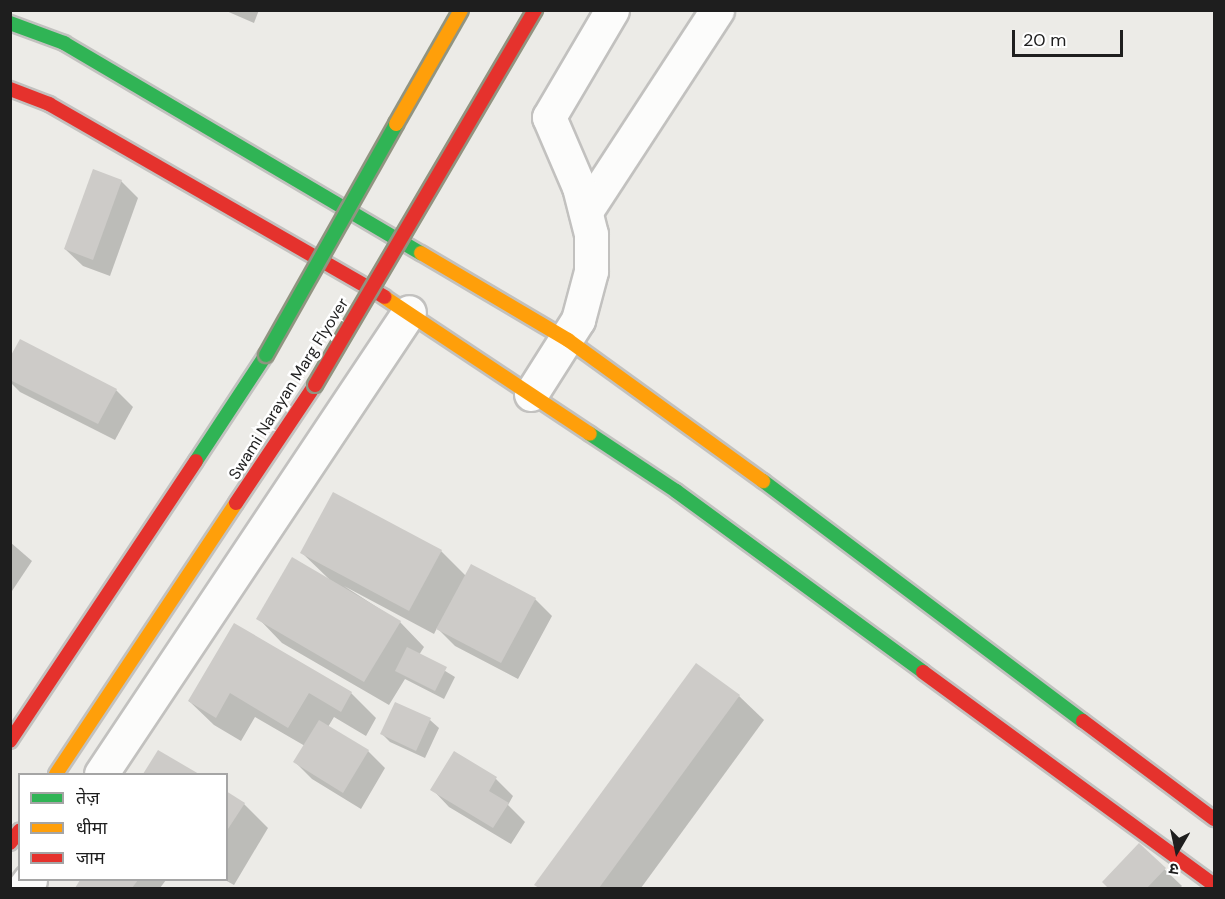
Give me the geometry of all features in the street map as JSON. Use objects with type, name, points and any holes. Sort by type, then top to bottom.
[{"type":"street","points":[[10,741],[266,355],[461,10]]},
{"type":"street","name":"Swami Narayan Marg Flyover","points":[[57,773],[315,385],[535,10]]},
{"type":"street","points":[[531,394],[568,340],[585,298],[591,272],[586,211],[549,117],[612,10]]},
{"type":"street","points":[[586,211],[717,10]]},
{"type":"street","points":[[10,23],[64,43],[105,66],[568,340],[712,443],[1215,819]]},
{"type":"street","points":[[10,89],[50,105],[409,312],[676,491],[1215,885]]},
{"type":"street","points":[[102,773],[409,312]]},
{"type":"building","points":[[93,169],[122,180],[93,260],[64,249]]},
{"type":"building","points":[[20,339],[117,389],[98,424],[10,380],[10,357]]},
{"type":"building","points":[[333,492],[442,550],[409,611],[300,553]]},
{"type":"building","points":[[292,557],[401,621],[364,682],[256,619]]},
{"type":"building","points":[[471,564],[536,598],[501,663],[436,629]]},
{"type":"building","points":[[234,623],[352,692],[341,712],[309,693],[288,728],[230,693],[216,718],[188,701]]},
{"type":"building","points":[[407,647],[447,667],[435,691],[395,671]]},
{"type":"building","points":[[696,663],[740,695],[599,888],[539,888],[534,885]]},
{"type":"building","points":[[395,702],[431,718],[416,751],[380,734]]},
{"type":"building","points":[[319,720],[369,750],[343,793],[293,762]]},
{"type":"building","points":[[158,750],[197,773],[144,773]]},
{"type":"building","points":[[454,751],[497,777],[489,791],[509,803],[493,828],[430,790]]},
{"type":"building","points":[[228,792],[245,803],[228,829]]},
{"type":"building","points":[[1139,843],[1166,868],[1147,888],[1108,888],[1102,882]]},
{"type":"building","points":[[79,881],[137,881],[132,888],[75,888]]},
{"type":"traffic: fast","points":[[10,23],[64,43],[421,253]]},
{"type":"traffic: fast","points":[[266,355],[396,124]]},
{"type":"traffic: fast","points":[[196,461],[266,355]]},
{"type":"traffic: fast","points":[[590,434],[676,491],[923,672]]},
{"type":"traffic: fast","points":[[763,481],[1083,721]]},
{"type":"traffic: slow","points":[[396,124],[461,10]]},
{"type":"traffic: slow","points":[[421,253],[568,340],[763,481]]},
{"type":"traffic: slow","points":[[384,297],[590,434]]},
{"type":"traffic: slow","points":[[57,773],[236,503]]},
{"type":"traffic: jam","points":[[315,385],[535,10]]},
{"type":"traffic: jam","points":[[10,89],[49,104],[384,297]]},
{"type":"traffic: jam","points":[[236,503],[315,385]]},
{"type":"traffic: jam","points":[[10,741],[196,461]]},
{"type":"traffic: jam","points":[[923,672],[1214,885]]},
{"type":"traffic: jam","points":[[1083,721],[1214,819]]},
{"type":"traffic: jam","points":[[10,843],[18,833]]}]
